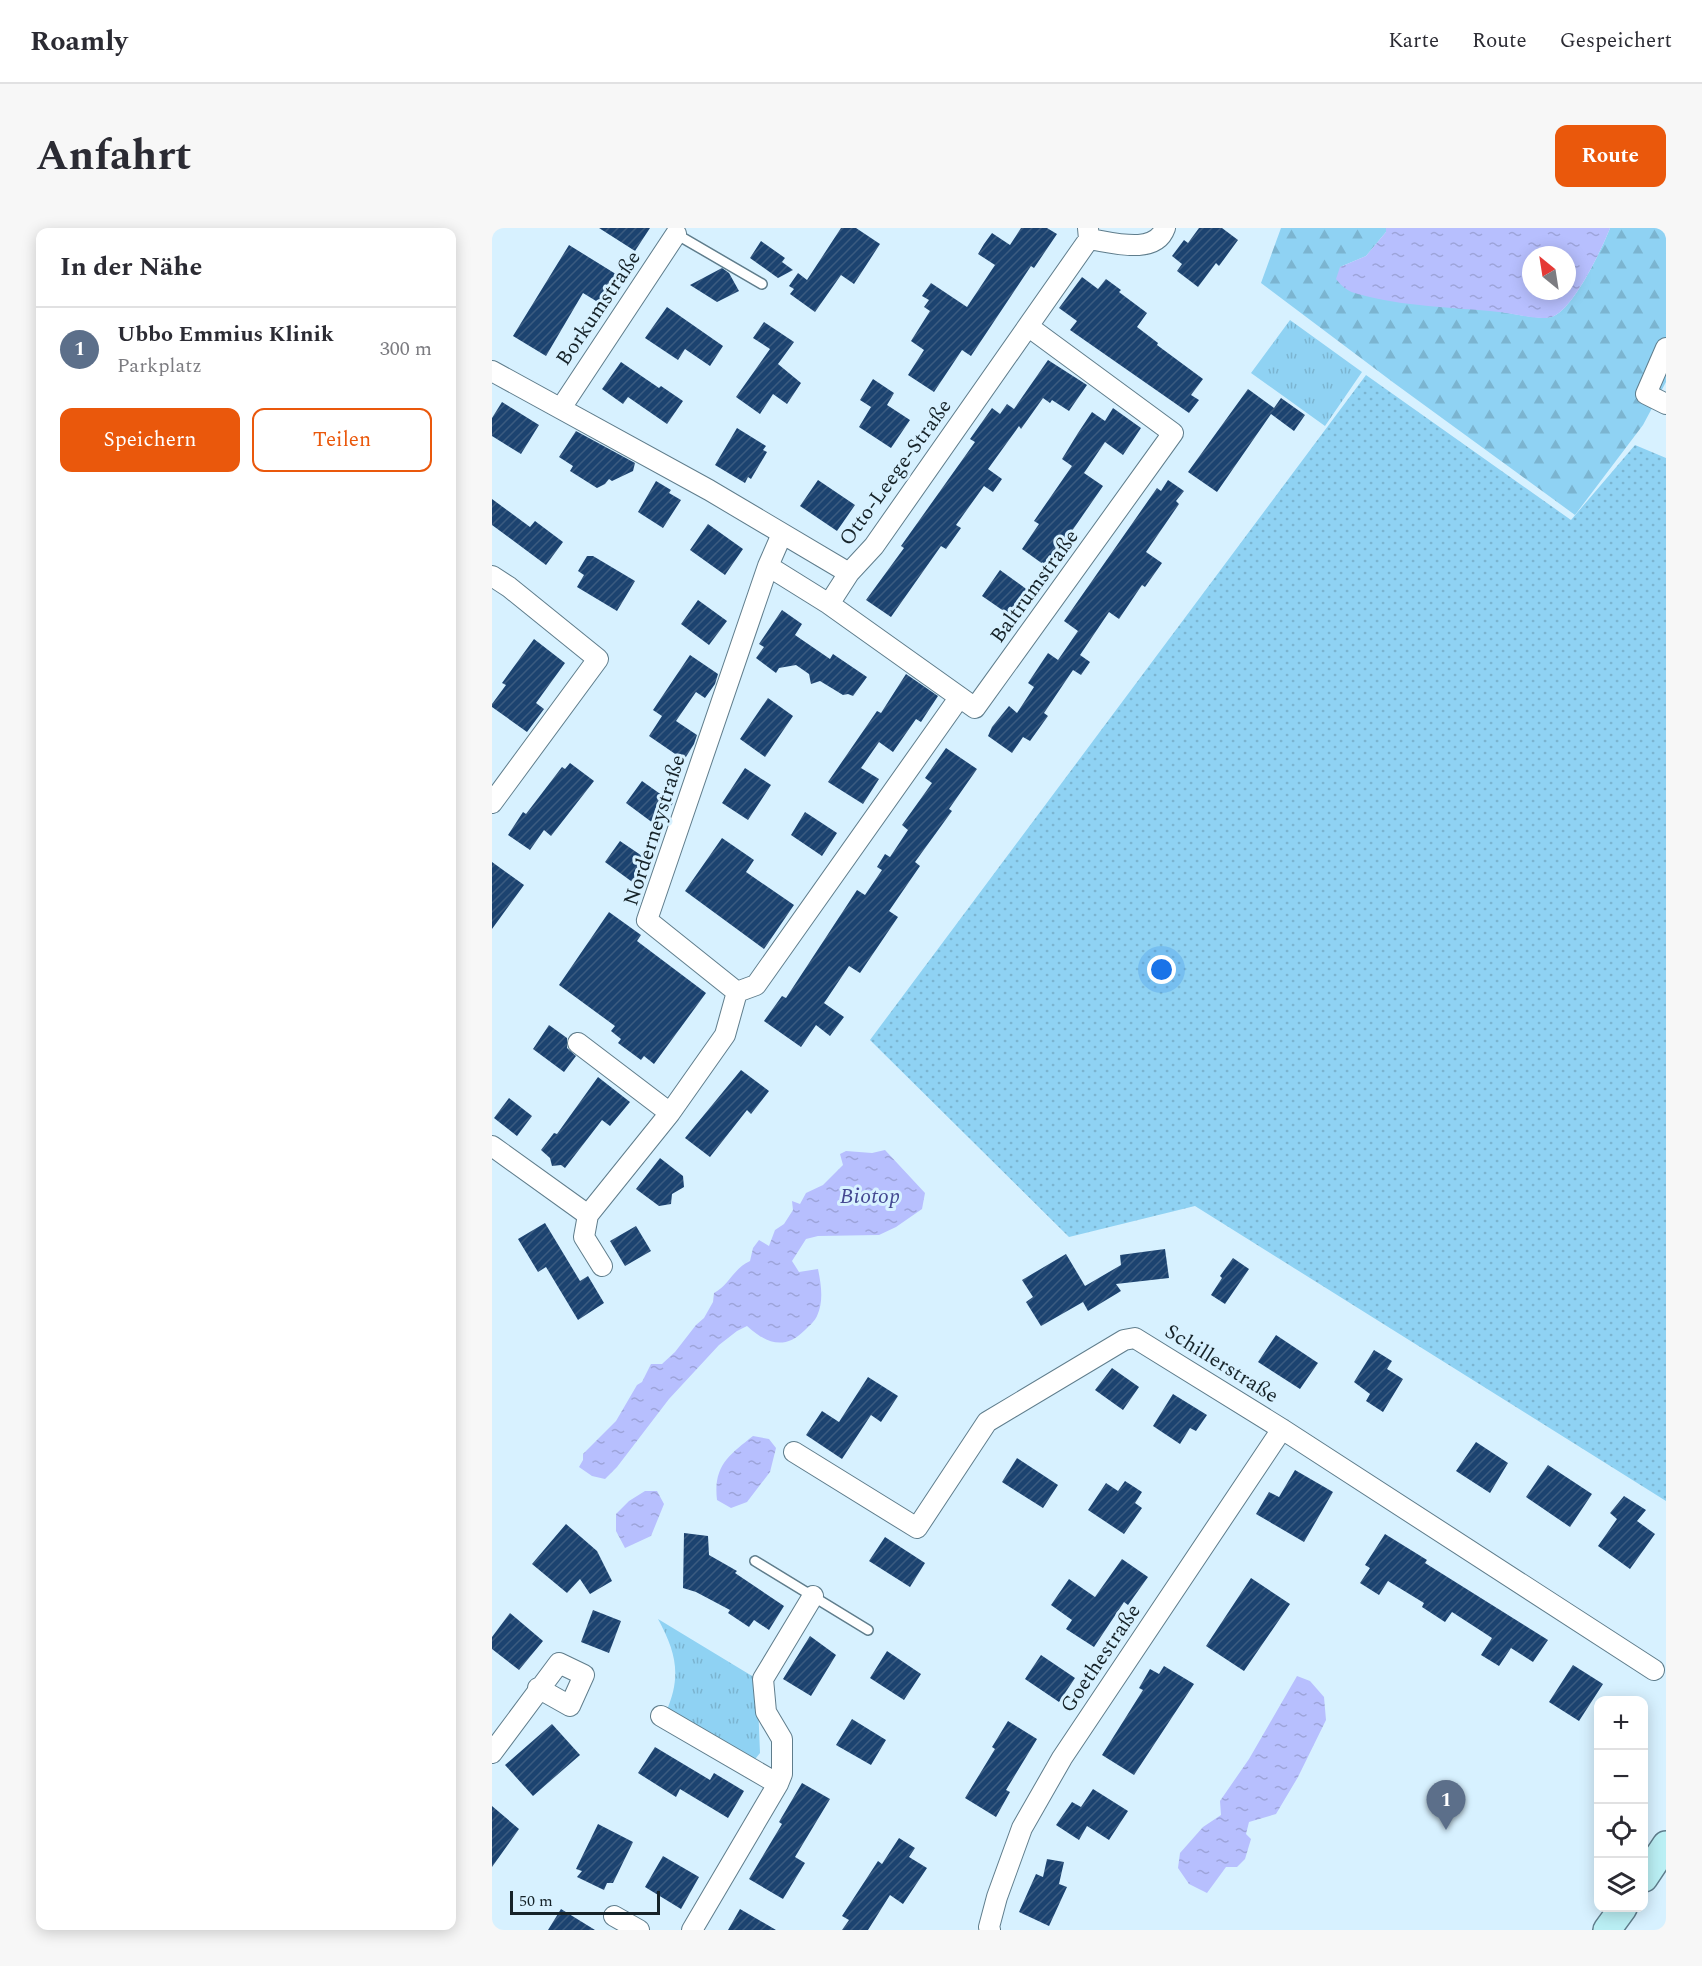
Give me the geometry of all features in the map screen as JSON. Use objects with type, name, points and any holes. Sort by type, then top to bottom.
[{"type":"street","points":[[1089,234],[1144,245],[1163,235],[1165,228]]},
{"type":"street","name":"Borkumstraße","points":[[561,408],[676,234]]},
{"type":"street","name":"Otto-Leege-Straße","points":[[492,371],[709,490],[849,573],[874,546],[1029,327],[1089,234]]},
{"type":"street","name":"Baltrumstraße","points":[[959,698],[975,708],[1173,433],[1029,327]]},
{"type":"street","points":[[1666,348],[1646,394],[1666,404]]},
{"type":"street","name":"Norderneystraße","points":[[737,992],[647,920],[768,566],[782,534]]},
{"type":"street","points":[[602,1266],[584,1237],[588,1215],[670,1113],[725,1035],[737,992],[756,985],[959,698],[829,604],[768,566]]},
{"type":"street","points":[[829,604],[849,573]]},
{"type":"street","points":[[492,576],[509,587],[598,659],[492,803]]},
{"type":"street","points":[[578,1043],[670,1113]]},
{"type":"street","points":[[492,1146],[588,1215]]},
{"type":"street","name":"Schillerstraße","points":[[794,1452],[917,1528],[987,1422],[1124,1340],[1135,1338],[1282,1429],[1654,1670]]},
{"type":"street","name":"Goethestraße","points":[[990,1930],[997,1897],[1022,1828],[1062,1758],[1282,1429]]},
{"type":"street","points":[[692,1930],[782,1774],[782,1739],[766,1712],[763,1679],[813,1596]]},
{"type":"street","points":[[492,1753],[538,1688]]},
{"type":"street","points":[[661,1716],[778,1784]]},
{"type":"street","points":[[1648,1872],[1666,1845]]},
{"type":"street","points":[[1607,1930],[1620,1912]]},
{"type":"street","points":[[614,1916],[639,1930]]},
{"type":"lane","points":[[676,234],[762,284]]},
{"type":"lane","points":[[755,1561],[868,1630]]},
{"type":"green space","points":[[1281,228],[1386,228],[1386,232],[1366,256],[1340,267],[1485,308],[1540,317],[1554,316],[1571,300],[1576,300],[1576,293],[1594,263],[1610,228],[1666,228],[1666,382],[1643,425],[1575,515],[1261,283]]},
{"type":"green space","points":[[1290,320],[1362,372],[1325,426],[1251,373]]},
{"type":"green space","points":[[1366,375],[1571,520],[1635,445],[1666,458],[1666,1501],[1195,1206],[1069,1237],[870,1040]]},
{"type":"green space","points":[[658,1619],[757,1679],[760,1753],[752,1763],[666,1712],[674,1687],[675,1664],[669,1642]]},
{"type":"water","points":[[1386,228],[1610,228],[1594,263],[1576,293],[1576,246],[1522,246],[1522,300],[1571,300],[1562,310],[1549,318],[1393,302],[1346,289],[1336,279],[1340,267],[1366,256],[1386,232]]},
{"type":"water","name":"Biotop","points":[[885,1150],[925,1193],[922,1209],[896,1227],[879,1235],[818,1236],[806,1239],[792,1261],[799,1272],[818,1269],[821,1304],[812,1323],[797,1337],[782,1342],[761,1337],[747,1326],[737,1331],[719,1345],[669,1399],[617,1467],[605,1479],[592,1476],[579,1467],[583,1454],[616,1421],[651,1364],[662,1364],[675,1352],[704,1318],[713,1302],[714,1293],[750,1261],[753,1248],[759,1240],[769,1246],[775,1230],[784,1224],[793,1210],[792,1201],[800,1204],[806,1193],[823,1185],[843,1165],[840,1154],[846,1151],[872,1153]]},
{"type":"water","points":[[753,1436],[769,1439],[776,1448],[770,1472],[747,1502],[731,1508],[717,1500],[716,1488],[720,1470],[724,1462]]},
{"type":"water","points":[[645,1491],[657,1491],[664,1504],[651,1536],[625,1548],[616,1531],[616,1514],[629,1501]]},
{"type":"water","points":[[1297,1676],[1310,1681],[1324,1697],[1326,1720],[1298,1777],[1276,1814],[1249,1822],[1246,1834],[1251,1839],[1245,1859],[1237,1867],[1226,1867],[1207,1893],[1189,1884],[1178,1868],[1180,1853],[1203,1827],[1221,1815],[1220,1801],[1249,1759]]},
{"type":"building","points":[[599,228],[650,228],[635,251]]},
{"type":"building","points":[[841,228],[856,228],[880,244],[854,284],[841,275],[815,312],[790,294],[794,289],[789,286],[798,273],[807,280]]},
{"type":"building","points":[[1021,228],[1047,228],[1057,234],[1034,268],[1031,266],[971,356],[962,350],[934,392],[908,375],[924,350],[911,341],[930,311],[924,307],[929,300],[922,296],[931,283],[967,307],[995,265],[978,254],[984,244],[992,233],[1010,245]]},
{"type":"building","points":[[1199,228],[1222,228],[1238,240],[1219,266],[1216,263],[1198,287],[1177,271],[1182,264],[1172,256],[1184,240],[1188,243]]},
{"type":"building","points":[[761,241],[785,258],[782,262],[793,270],[778,278],[750,258]]},
{"type":"building","points":[[569,245],[619,276],[601,304],[583,293],[546,356],[513,336]]},
{"type":"building","points":[[722,268],[729,273],[739,291],[717,302],[690,285]]},
{"type":"building","points":[[1082,277],[1098,289],[1106,279],[1121,290],[1119,292],[1147,313],[1137,327],[1203,379],[1191,395],[1199,400],[1189,413],[1070,330],[1077,321],[1059,308]]},
{"type":"building","points":[[667,307],[723,346],[710,366],[685,349],[678,360],[645,338]]},
{"type":"building","points":[[764,322],[794,342],[778,364],[801,383],[787,404],[773,394],[760,414],[736,397],[770,349],[753,338]]},
{"type":"building","points":[[1048,360],[1087,385],[1069,411],[1052,400],[1050,403],[1043,398],[1021,429],[1019,426],[988,469],[1002,479],[993,492],[984,486],[956,525],[961,528],[946,549],[941,546],[891,617],[866,600],[904,548],[901,546],[975,442],[970,439],[992,408],[1000,414],[1007,404],[1014,409]]},
{"type":"building","points":[[621,362],[683,401],[667,424],[628,397],[623,404],[602,389]]},
{"type":"building","points":[[873,379],[894,393],[887,405],[910,420],[891,448],[859,427],[871,407],[860,400]]},
{"type":"building","points":[[1248,389],[1274,408],[1281,398],[1305,415],[1294,431],[1271,414],[1217,492],[1188,472]]},
{"type":"building","points":[[502,402],[539,425],[521,454],[492,436],[492,418]]},
{"type":"building","points":[[1113,408],[1141,428],[1123,455],[1105,442],[1084,473],[1103,486],[1047,567],[1022,549],[1039,524],[1034,521],[1072,466],[1062,459],[1078,433],[1092,412],[1105,421]]},
{"type":"building","points":[[737,428],[766,446],[763,450],[767,452],[751,479],[748,477],[745,483],[715,465]]},
{"type":"building","points":[[576,431],[635,463],[633,471],[612,481],[609,479],[597,488],[570,471],[573,466],[559,457]]},
{"type":"building","points":[[818,480],[855,505],[837,531],[800,506]]},
{"type":"building","points":[[1168,480],[1184,491],[1176,501],[1179,504],[1146,552],[1162,563],[1145,587],[1142,585],[1119,619],[1109,612],[1080,655],[1090,662],[1081,675],[1073,670],[1044,713],[1048,716],[1030,741],[1023,737],[1012,753],[988,736],[992,727],[1009,706],[1017,713],[1034,687],[1028,683],[1048,653],[1058,660],[1078,631],[1064,621],[1157,488],[1161,491]]},
{"type":"building","points":[[656,481],[671,490],[669,493],[681,500],[663,528],[638,512]]},
{"type":"building","points":[[492,499],[530,527],[535,521],[563,542],[546,565],[492,525]]},
{"type":"building","points":[[708,524],[743,549],[725,575],[690,550]]},
{"type":"building","points":[[587,556],[593,556],[635,581],[617,611],[577,587],[584,575],[578,571]]},
{"type":"building","points":[[1000,570],[1029,591],[1011,616],[982,596]]},
{"type":"building","points":[[698,600],[727,621],[709,645],[681,624]]},
{"type":"building","points":[[782,610],[802,624],[795,635],[830,659],[833,654],[867,677],[853,696],[843,695],[820,681],[811,684],[809,674],[796,665],[779,668],[776,673],[756,658],[764,647],[759,644]]},
{"type":"building","points":[[534,639],[565,663],[536,703],[544,709],[527,732],[492,707],[492,704],[506,685],[502,683]]},
{"type":"building","points":[[690,655],[718,674],[715,684],[705,698],[696,692],[676,721],[697,735],[684,760],[649,736],[662,716],[653,710]]},
{"type":"building","points":[[906,674],[938,696],[921,722],[916,719],[893,752],[879,742],[861,768],[879,779],[863,804],[828,782],[877,711],[881,713]]},
{"type":"building","points":[[768,698],[793,716],[765,757],[740,739]]},
{"type":"building","points":[[946,748],[977,769],[949,809],[952,811],[915,862],[920,866],[889,911],[898,917],[860,973],[849,966],[824,1003],[844,1017],[830,1036],[816,1025],[801,1047],[764,1021],[782,996],[786,998],[857,890],[865,895],[882,870],[877,867],[885,854],[890,857],[908,830],[902,825],[932,783],[925,778]]},
{"type":"building","points":[[570,763],[594,781],[551,836],[544,830],[530,850],[508,835],[523,812],[526,814],[562,767],[565,769]]},
{"type":"building","points":[[745,768],[771,785],[748,820],[722,803]]},
{"type":"building","points":[[642,781],[673,803],[657,826],[626,803]]},
{"type":"building","points":[[805,812],[837,833],[822,856],[791,835]]},
{"type":"building","points":[[722,838],[754,860],[746,872],[794,905],[764,949],[685,891]]},
{"type":"building","points":[[620,841],[651,862],[635,884],[605,862]]},
{"type":"building","points":[[492,862],[524,885],[492,929]]},
{"type":"building","points":[[609,912],[641,935],[637,941],[706,993],[654,1064],[644,1056],[641,1060],[618,1043],[621,1039],[611,1031],[615,1026],[559,985]]},
{"type":"building","points":[[549,1025],[567,1038],[567,1048],[576,1056],[564,1072],[533,1049]]},
{"type":"building","points":[[741,1070],[769,1091],[751,1114],[747,1110],[710,1157],[685,1138]]},
{"type":"building","points":[[598,1077],[630,1102],[610,1126],[602,1120],[565,1168],[561,1165],[552,1166],[550,1158],[541,1150],[554,1133],[557,1134]]},
{"type":"building","points":[[509,1098],[532,1116],[517,1136],[494,1118]]},
{"type":"building","points":[[660,1158],[683,1176],[684,1187],[672,1194],[671,1204],[659,1206],[636,1189]]},
{"type":"building","points":[[545,1223],[580,1281],[588,1276],[604,1303],[578,1320],[546,1267],[538,1272],[518,1239]]},
{"type":"building","points":[[636,1226],[651,1251],[625,1266],[610,1241]]},
{"type":"building","points":[[1165,1249],[1169,1278],[1116,1284],[1121,1291],[1088,1311],[1083,1302],[1041,1326],[1026,1302],[1033,1297],[1022,1280],[1066,1254],[1085,1286],[1121,1265],[1120,1255]]},
{"type":"building","points":[[1233,1258],[1249,1269],[1225,1304],[1211,1295],[1222,1278],[1220,1276]]},
{"type":"building","points":[[1276,1335],[1318,1363],[1300,1389],[1258,1362]]},
{"type":"building","points":[[1374,1350],[1392,1361],[1387,1369],[1403,1379],[1383,1412],[1366,1401],[1370,1394],[1354,1382]]},
{"type":"building","points":[[1112,1368],[1139,1387],[1123,1410],[1095,1390]]},
{"type":"building","points":[[868,1377],[898,1396],[881,1422],[871,1415],[842,1459],[806,1435],[822,1411],[839,1422]]},
{"type":"building","points":[[1173,1394],[1207,1415],[1196,1431],[1190,1428],[1180,1444],[1153,1426]]},
{"type":"building","points":[[1476,1442],[1508,1463],[1490,1493],[1456,1471]]},
{"type":"building","points":[[1017,1458],[1058,1485],[1043,1508],[1002,1482]]},
{"type":"building","points":[[1548,1465],[1592,1494],[1570,1527],[1526,1497]]},
{"type":"building","points":[[1295,1470],[1333,1492],[1304,1542],[1256,1514],[1269,1492],[1279,1497]]},
{"type":"building","points":[[1125,1481],[1142,1492],[1135,1503],[1142,1508],[1124,1534],[1088,1510],[1106,1483],[1118,1491]]},
{"type":"building","points":[[1624,1496],[1646,1510],[1637,1521],[1655,1534],[1630,1569],[1598,1546],[1617,1519],[1610,1513]]},
{"type":"building","points":[[566,1524],[597,1551],[612,1581],[590,1594],[580,1579],[567,1593],[532,1564]]},
{"type":"building","points":[[684,1533],[708,1536],[709,1555],[737,1571],[735,1573],[784,1606],[769,1630],[754,1620],[749,1627],[728,1613],[730,1610],[696,1592],[683,1588]]},
{"type":"building","points":[[1385,1534],[1427,1560],[1425,1563],[1548,1640],[1533,1662],[1511,1648],[1499,1666],[1481,1655],[1492,1638],[1452,1612],[1445,1622],[1422,1607],[1424,1603],[1388,1581],[1379,1595],[1360,1583],[1370,1568],[1365,1565]]},
{"type":"building","points":[[885,1537],[925,1563],[910,1587],[869,1561]]},
{"type":"building","points":[[1122,1559],[1148,1577],[1128,1605],[1124,1602],[1094,1647],[1066,1629],[1072,1620],[1051,1605],[1069,1579],[1095,1597]]},
{"type":"building","points":[[1251,1578],[1290,1604],[1244,1671],[1206,1646]]},
{"type":"building","points":[[593,1610],[621,1621],[609,1653],[581,1642]]},
{"type":"building","points":[[510,1613],[543,1641],[519,1670],[492,1649],[492,1637]]},
{"type":"building","points":[[810,1636],[836,1655],[811,1696],[783,1679]]},
{"type":"building","points":[[887,1651],[921,1674],[904,1700],[870,1678]]},
{"type":"building","points":[[1041,1655],[1075,1678],[1059,1702],[1025,1679]]},
{"type":"building","points":[[1573,1665],[1603,1684],[1579,1721],[1549,1702]]},
{"type":"building","points":[[1164,1666],[1194,1684],[1134,1775],[1102,1755],[1143,1690],[1139,1688],[1150,1669],[1159,1674]]},
{"type":"building","points":[[852,1719],[886,1740],[871,1765],[836,1745]]},
{"type":"building","points":[[1008,1721],[1037,1739],[1006,1790],[1010,1792],[996,1817],[965,1798],[995,1749],[992,1747]]},
{"type":"building","points":[[552,1724],[580,1755],[533,1796],[505,1765]]},
{"type":"building","points":[[655,1747],[710,1780],[714,1773],[744,1791],[728,1818],[680,1789],[676,1797],[638,1773]]},
{"type":"building","points":[[802,1783],[830,1799],[795,1857],[805,1863],[783,1899],[749,1879],[782,1824],[779,1822]]},
{"type":"building","points":[[1093,1789],[1128,1811],[1109,1840],[1087,1826],[1079,1840],[1056,1825],[1072,1802],[1081,1807]]},
{"type":"building","points":[[492,1806],[519,1829],[492,1867]]},
{"type":"building","points":[[598,1824],[633,1842],[613,1883],[607,1883],[604,1890],[577,1877],[582,1871],[576,1869]]},
{"type":"building","points":[[899,1838],[915,1848],[909,1857],[927,1868],[903,1904],[890,1895],[868,1930],[842,1930],[849,1920],[842,1916],[878,1861],[882,1864]]},
{"type":"building","points":[[663,1856],[699,1877],[681,1909],[645,1887]]},
{"type":"building","points":[[1047,1859],[1064,1862],[1059,1884],[1067,1887],[1049,1926],[1019,1912],[1036,1874],[1043,1877]]},
{"type":"building","points":[[561,1909],[595,1930],[548,1930]]},
{"type":"building","points":[[740,1909],[776,1930],[728,1930]]},
{"type":"place","name":"Ubbo Emmius Klinik","points":[[1446,1830]]}]
